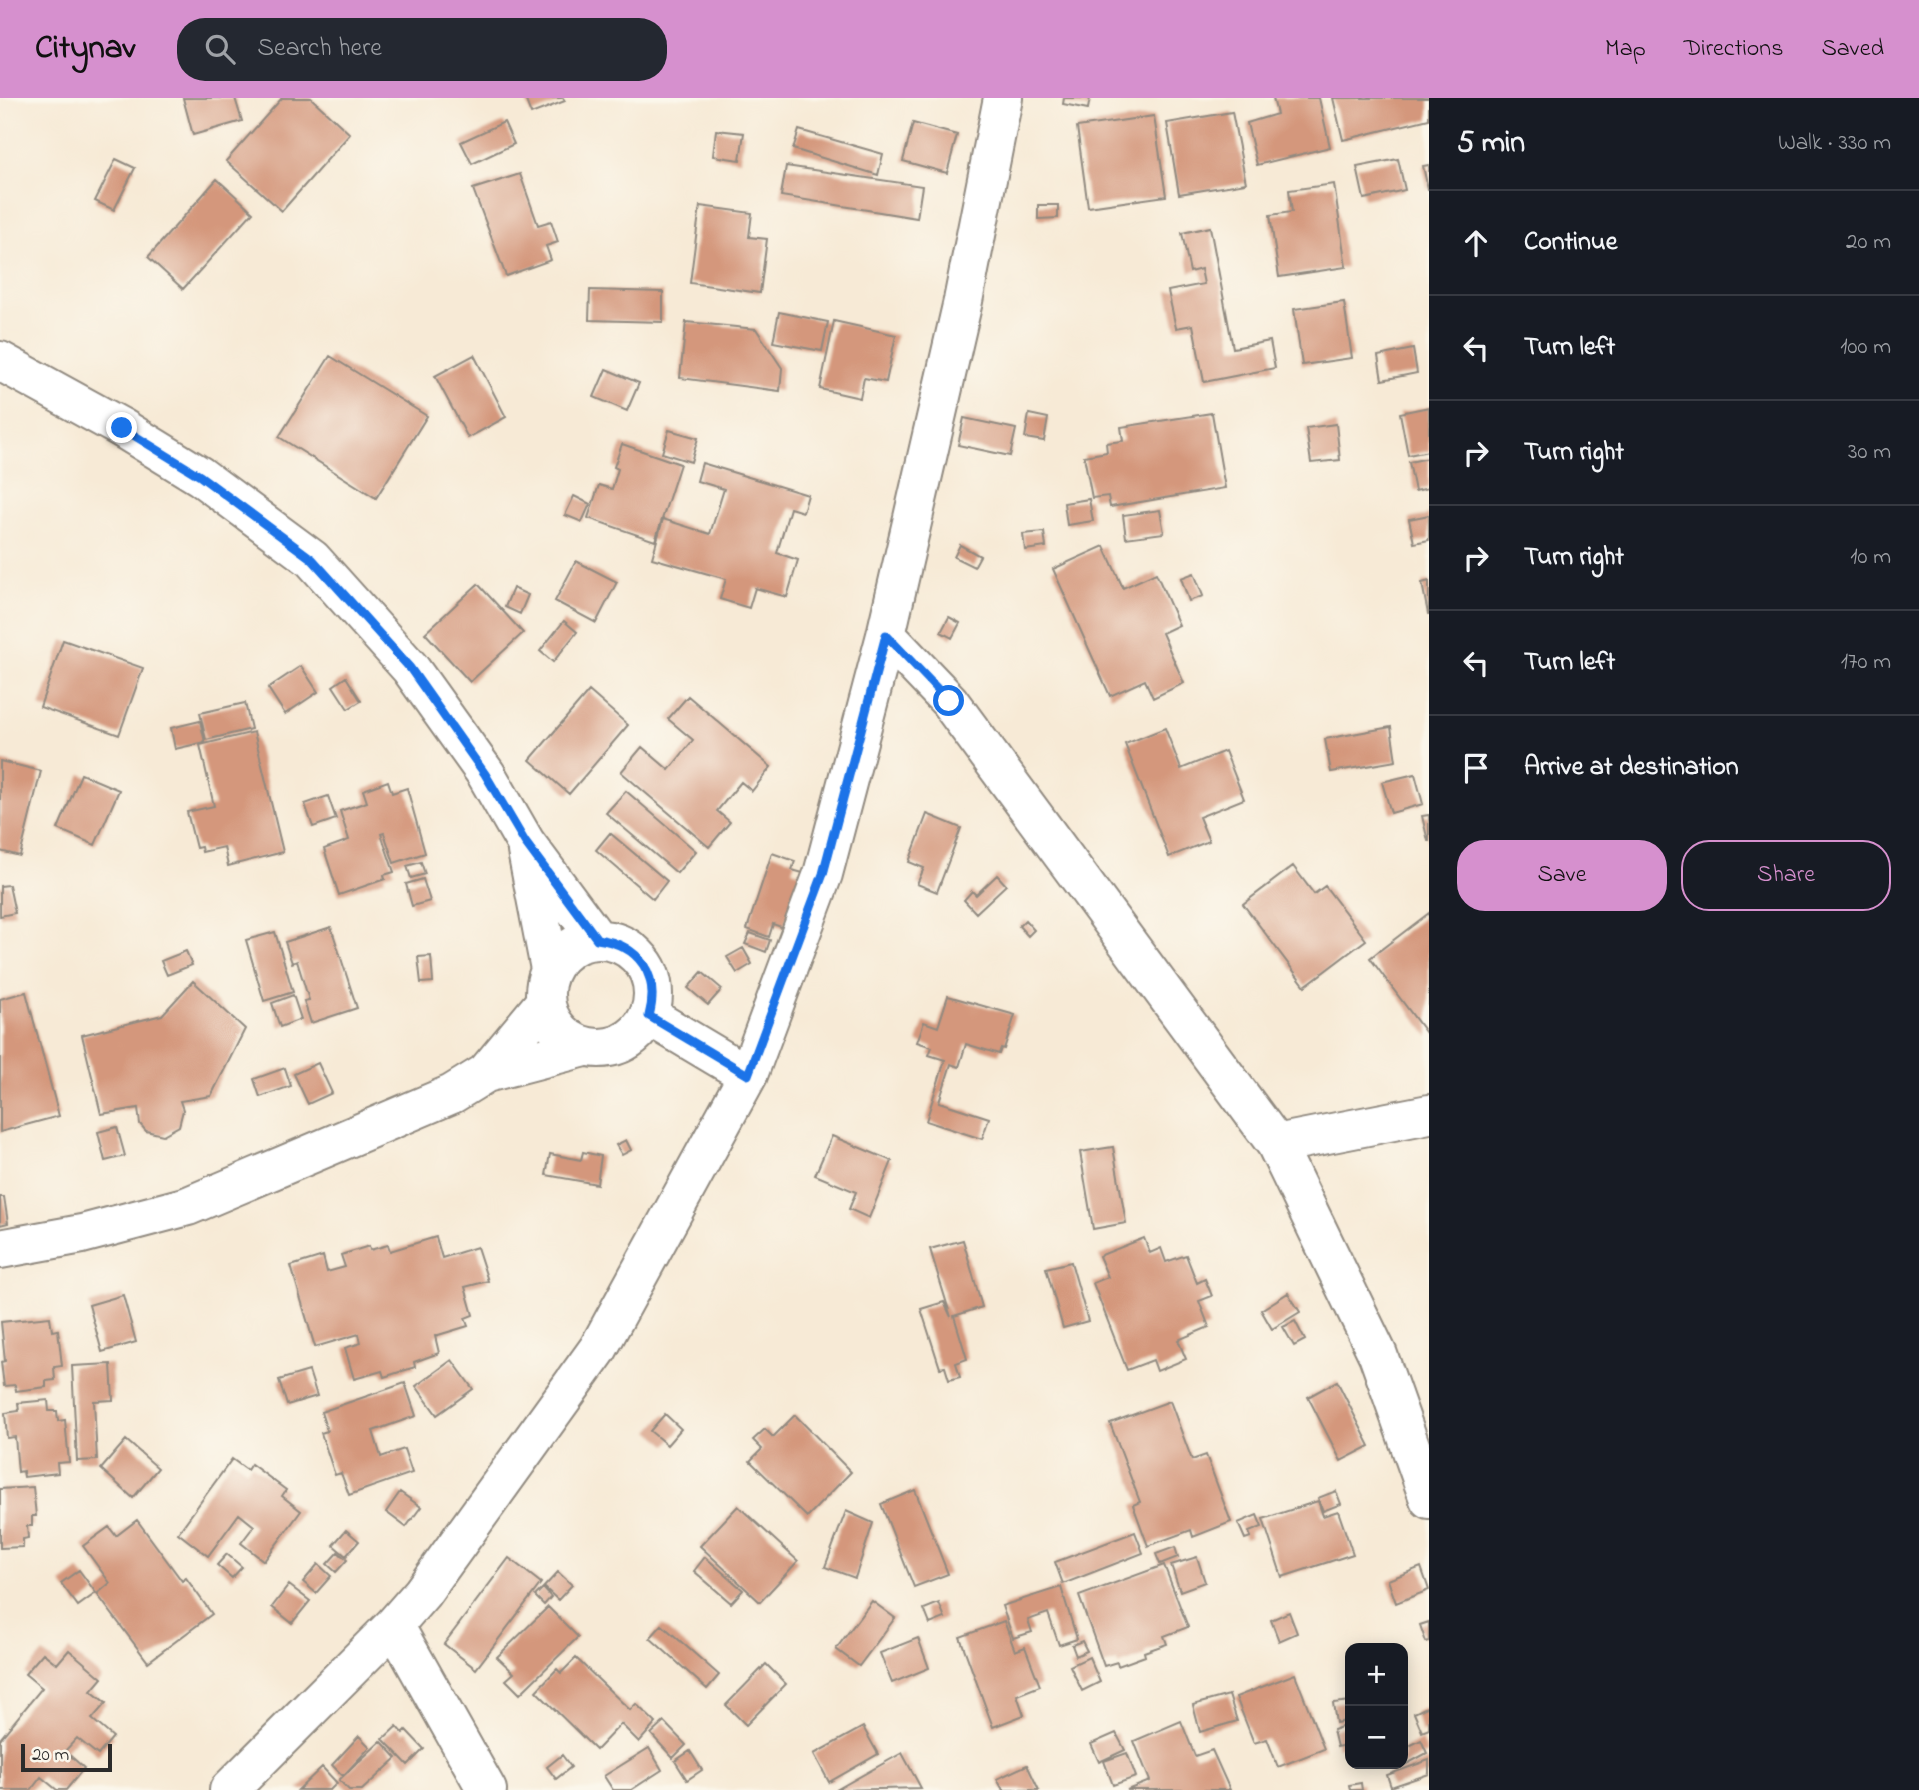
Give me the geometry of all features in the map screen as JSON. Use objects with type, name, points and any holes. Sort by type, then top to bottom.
[{"type":"street","points":[[229,1790],[394,1625],[422,1593],[598,1349],[748,1075],[823,874],[886,635],[963,300],[1003,98]]},
{"type":"street","points":[[0,361],[122,428],[200,476],[312,559],[410,668],[485,774],[525,842],[597,939]]},
{"type":"street","points":[[886,635],[949,701],[1276,1144],[1378,1355],[1429,1499]]},
{"type":"street","points":[[486,1073],[547,986],[562,954],[578,943],[597,939],[616,942],[632,950],[644,964],[652,980],[653,999],[649,1016],[638,1032],[622,1044],[604,1049],[585,1047],[566,1038],[552,1022],[547,986],[525,842]]},
{"type":"street","points":[[649,1016],[748,1075]]},
{"type":"street","points":[[0,1249],[82,1234],[188,1206],[452,1094],[486,1073],[585,1047]]},
{"type":"street","points":[[1276,1144],[1429,1114]]},
{"type":"street","points":[[394,1625],[487,1790]]},
{"type":"building","points":[[183,98],[235,98],[242,121],[193,135]]},
{"type":"building","points":[[282,98],[311,98],[350,134],[282,211],[226,161]]},
{"type":"building","points":[[525,98],[563,98],[565,101],[531,114]]},
{"type":"building","points":[[1064,98],[1090,98],[1088,109],[1063,104]]},
{"type":"building","points":[[1273,98],[1319,98],[1330,147],[1257,165],[1247,123],[1277,114]]},
{"type":"building","points":[[1333,98],[1429,98],[1429,119],[1343,140]]},
{"type":"building","points":[[1232,112],[1246,183],[1179,194],[1167,123]]},
{"type":"building","points":[[1154,116],[1166,196],[1088,207],[1077,127]]},
{"type":"building","points":[[504,122],[514,144],[472,164],[461,142]]},
{"type":"building","points":[[913,123],[957,135],[947,173],[903,161]]},
{"type":"building","points":[[716,130],[744,133],[740,160],[713,156]]},
{"type":"building","points":[[799,130],[883,154],[878,175],[793,149]]},
{"type":"building","points":[[116,159],[135,168],[114,210],[95,201]]},
{"type":"building","points":[[1398,159],[1405,190],[1364,199],[1357,167]]},
{"type":"building","points":[[1429,165],[1429,189],[1428,189],[1423,166]]},
{"type":"building","points":[[786,166],[922,186],[917,218],[781,196]]},
{"type":"building","points":[[520,174],[538,225],[551,221],[558,242],[546,246],[551,260],[506,276],[473,189]]},
{"type":"building","points":[[217,179],[253,212],[183,289],[148,257]]},
{"type":"building","points":[[1334,184],[1346,267],[1279,277],[1270,215],[1292,212],[1289,190]]},
{"type":"building","points":[[1038,205],[1058,205],[1058,218],[1038,219]]},
{"type":"building","points":[[700,206],[752,213],[749,237],[767,239],[760,293],[690,283]]},
{"type":"building","points":[[1210,227],[1233,348],[1270,341],[1275,368],[1204,382],[1193,325],[1176,328],[1168,291],[1204,284],[1201,269],[1190,272],[1182,233]]},
{"type":"building","points":[[590,290],[663,292],[663,322],[589,320]]},
{"type":"building","points":[[1344,302],[1352,358],[1302,365],[1294,309]]},
{"type":"building","points":[[779,312],[828,322],[822,351],[773,342]]},
{"type":"building","points":[[834,321],[896,335],[886,382],[864,378],[860,398],[820,389]]},
{"type":"building","points":[[686,322],[756,329],[782,368],[780,391],[680,378]]},
{"type":"building","points":[[1413,349],[1417,373],[1382,380],[1378,356]]},
{"type":"building","points":[[474,355],[506,417],[468,438],[435,376]]},
{"type":"building","points":[[330,356],[427,416],[376,498],[279,437]]},
{"type":"building","points":[[606,369],[639,383],[627,411],[594,397]]},
{"type":"building","points":[[1429,407],[1429,451],[1408,455],[1400,413]]},
{"type":"building","points":[[1212,413],[1225,488],[1110,507],[1108,496],[1092,498],[1084,456],[1107,452],[1106,443],[1123,441],[1121,427]]},
{"type":"building","points":[[1029,414],[1048,418],[1044,441],[1025,438]]},
{"type":"building","points":[[964,418],[1016,429],[1010,456],[958,445]]},
{"type":"building","points":[[1336,424],[1340,460],[1311,463],[1306,428]]},
{"type":"building","points":[[669,430],[698,438],[691,462],[662,453]]},
{"type":"building","points":[[622,444],[680,464],[655,541],[588,518],[599,485],[612,489],[618,469],[614,467]]},
{"type":"building","points":[[1429,458],[1429,488],[1415,491],[1409,462]]},
{"type":"building","points":[[702,463],[808,495],[803,512],[790,508],[777,553],[798,560],[787,597],[755,588],[749,608],[720,599],[726,579],[652,558],[663,519],[710,534],[724,489],[697,481]]},
{"type":"building","points":[[574,496],[590,504],[582,522],[565,515]]},
{"type":"building","points":[[1089,499],[1093,521],[1067,525],[1064,503]]},
{"type":"building","points":[[1160,510],[1164,533],[1126,538],[1123,515]]},
{"type":"building","points":[[1429,515],[1429,540],[1414,543],[1409,519]]},
{"type":"building","points":[[1044,532],[1046,547],[1025,550],[1023,534]]},
{"type":"building","points":[[960,545],[980,556],[974,567],[954,557]]},
{"type":"building","points":[[1104,546],[1123,588],[1156,573],[1179,625],[1162,633],[1184,683],[1153,698],[1145,680],[1110,696],[1053,569]]},
{"type":"building","points":[[576,561],[617,582],[596,623],[555,601]]},
{"type":"building","points":[[1194,573],[1203,596],[1189,601],[1181,578]]},
{"type":"building","points":[[1429,581],[1429,614],[1428,614],[1422,583]]},
{"type":"building","points":[[478,584],[523,633],[470,682],[425,633]]},
{"type":"building","points":[[513,588],[528,595],[520,614],[505,607]]},
{"type":"building","points":[[949,617],[960,623],[952,638],[941,632]]},
{"type":"building","points":[[564,621],[577,632],[553,662],[540,651]]},
{"type":"building","points":[[63,640],[143,668],[119,735],[40,707]]},
{"type":"building","points":[[301,666],[318,692],[285,714],[268,688]]},
{"type":"building","points":[[346,677],[361,701],[348,709],[333,686]]},
{"type":"building","points":[[589,691],[628,725],[569,794],[530,760]]},
{"type":"building","points":[[688,696],[771,767],[752,791],[741,782],[717,811],[730,822],[709,847],[621,772],[642,747],[669,770],[693,740],[668,719]]},
{"type":"building","points":[[245,703],[251,729],[206,740],[200,713]]},
{"type":"building","points":[[200,721],[205,742],[175,749],[171,728]]},
{"type":"building","points":[[1391,727],[1396,761],[1331,772],[1325,739]]},
{"type":"building","points":[[1165,728],[1181,769],[1225,751],[1244,799],[1199,817],[1209,841],[1169,857],[1125,744]]},
{"type":"building","points":[[254,732],[283,852],[228,866],[224,847],[202,852],[201,847],[196,848],[187,812],[214,806],[200,745]]},
{"type":"building","points":[[0,761],[41,771],[20,856],[0,851]]},
{"type":"building","points":[[81,774],[119,790],[95,845],[58,829]]},
{"type":"building","points":[[1415,774],[1423,804],[1391,813],[1382,782]]},
{"type":"building","points":[[388,781],[392,793],[407,788],[425,853],[394,863],[384,833],[381,834],[394,872],[384,875],[385,879],[339,895],[324,849],[349,840],[340,811],[367,802],[363,790]]},
{"type":"building","points":[[626,791],[696,851],[677,873],[606,813]]},
{"type":"building","points":[[328,796],[336,819],[313,827],[305,804]]},
{"type":"building","points":[[927,814],[961,828],[937,892],[917,884],[924,868],[909,862]]},
{"type":"building","points":[[1429,815],[1429,841],[1428,841],[1422,816]]},
{"type":"building","points":[[610,833],[667,881],[653,899],[596,850]]},
{"type":"building","points":[[772,853],[795,861],[792,870],[803,873],[784,928],[773,924],[769,937],[747,929]]},
{"type":"building","points":[[421,862],[425,874],[411,878],[407,866]]},
{"type":"building","points":[[1293,866],[1314,894],[1325,886],[1366,940],[1305,986],[1243,904]]},
{"type":"building","points":[[997,875],[1006,885],[976,913],[964,900],[972,891],[976,895]]},
{"type":"building","points":[[423,879],[430,901],[412,906],[406,884]]},
{"type":"building","points":[[9,885],[15,913],[0,916],[0,886]]},
{"type":"building","points":[[1429,913],[1429,1037],[1370,958]]},
{"type":"building","points":[[1025,920],[1034,930],[1028,936],[1019,926]]},
{"type":"building","points":[[331,927],[357,1008],[311,1023],[304,1001],[309,1000],[297,961],[292,963],[285,942]]},
{"type":"building","points":[[275,932],[293,992],[264,1001],[246,940]]},
{"type":"building","points":[[750,933],[770,940],[766,952],[745,944]]},
{"type":"building","points":[[743,948],[752,964],[737,973],[727,957]]},
{"type":"building","points":[[186,951],[192,965],[167,975],[161,961]]},
{"type":"building","points":[[431,956],[433,982],[421,983],[418,957]]},
{"type":"building","points":[[702,972],[722,989],[708,1005],[688,988]]},
{"type":"building","points":[[193,981],[245,1029],[211,1096],[180,1101],[183,1110],[179,1126],[163,1135],[146,1131],[140,1124],[138,1108],[101,1114],[82,1035],[162,1015]]},
{"type":"building","points":[[26,992],[59,1116],[0,1132],[0,999]]},
{"type":"building","points":[[293,995],[301,1019],[280,1027],[272,1003]]},
{"type":"building","points":[[948,996],[1015,1015],[1004,1049],[1001,1048],[999,1054],[966,1044],[959,1067],[951,1064],[939,1102],[989,1118],[982,1139],[926,1121],[945,1060],[929,1055],[932,1047],[917,1042],[924,1022],[938,1027]]},
{"type":"building","points":[[318,1063],[332,1093],[308,1104],[294,1074]]},
{"type":"building","points":[[285,1068],[291,1086],[260,1097],[254,1079]]},
{"type":"building","points":[[117,1127],[125,1156],[105,1161],[98,1132]]},
{"type":"building","points":[[832,1136],[892,1161],[869,1218],[849,1209],[856,1192],[815,1175]]},
{"type":"building","points":[[626,1140],[631,1150],[622,1155],[616,1145]]},
{"type":"building","points":[[1113,1147],[1126,1223],[1093,1229],[1080,1152]]},
{"type":"building","points":[[583,1152],[601,1156],[597,1184],[546,1175],[550,1154],[581,1160]]},
{"type":"building","points":[[0,1197],[4,1197],[8,1223],[0,1225]]},
{"type":"building","points":[[436,1237],[442,1258],[477,1247],[488,1281],[465,1287],[473,1315],[465,1318],[468,1326],[435,1336],[439,1353],[414,1362],[415,1367],[384,1377],[382,1371],[354,1379],[345,1348],[361,1343],[359,1334],[315,1347],[291,1266],[323,1256],[327,1272],[345,1267],[341,1255],[369,1246],[370,1250],[388,1245],[390,1251]]},
{"type":"building","points":[[1144,1238],[1150,1253],[1161,1248],[1166,1262],[1186,1255],[1197,1283],[1205,1279],[1212,1296],[1199,1301],[1209,1327],[1178,1340],[1186,1359],[1157,1371],[1153,1360],[1127,1370],[1093,1283],[1108,1277],[1099,1256]]},
{"type":"building","points":[[963,1240],[982,1307],[954,1316],[967,1359],[956,1363],[960,1377],[949,1380],[945,1367],[940,1368],[921,1309],[944,1302],[951,1317],[930,1249]]},
{"type":"building","points":[[1071,1262],[1088,1321],[1063,1328],[1046,1268]]},
{"type":"building","points":[[1288,1293],[1300,1312],[1272,1329],[1261,1310]]},
{"type":"building","points":[[123,1295],[136,1342],[102,1352],[89,1305]]},
{"type":"building","points":[[50,1317],[52,1331],[58,1330],[62,1366],[54,1367],[55,1380],[46,1381],[46,1387],[16,1391],[15,1385],[4,1386],[1,1362],[5,1361],[1,1322]]},
{"type":"building","points":[[1295,1321],[1305,1340],[1294,1346],[1283,1327]]},
{"type":"building","points":[[452,1360],[473,1389],[437,1415],[416,1386]]},
{"type":"building","points":[[111,1364],[113,1400],[94,1401],[97,1460],[77,1461],[72,1366]]},
{"type":"building","points":[[309,1371],[317,1396],[287,1405],[279,1380]]},
{"type":"building","points":[[1337,1381],[1370,1446],[1341,1461],[1308,1397]]},
{"type":"building","points":[[405,1383],[416,1416],[373,1431],[381,1457],[404,1449],[412,1473],[349,1495],[341,1473],[335,1475],[321,1433],[327,1431],[321,1412]]},
{"type":"building","points":[[48,1400],[49,1411],[57,1411],[58,1421],[65,1420],[69,1462],[57,1463],[58,1473],[24,1477],[23,1471],[18,1472],[15,1437],[7,1438],[5,1413],[19,1411],[18,1403]]},
{"type":"building","points":[[1170,1401],[1192,1460],[1206,1455],[1231,1522],[1193,1537],[1191,1530],[1148,1546],[1133,1505],[1140,1502],[1110,1423]]},
{"type":"building","points":[[665,1414],[681,1429],[667,1445],[650,1431]]},
{"type":"building","points":[[795,1415],[851,1472],[807,1517],[750,1461],[762,1449],[753,1440],[765,1429],[773,1437]]},
{"type":"building","points":[[126,1440],[158,1468],[133,1498],[101,1469]]},
{"type":"building","points":[[232,1459],[247,1470],[251,1464],[286,1490],[282,1496],[301,1511],[264,1561],[241,1543],[254,1526],[239,1514],[208,1556],[178,1533]]},
{"type":"building","points":[[33,1487],[36,1516],[32,1516],[32,1526],[27,1526],[28,1538],[23,1539],[23,1547],[0,1548],[0,1489]]},
{"type":"building","points":[[915,1490],[948,1574],[914,1587],[881,1504]]},
{"type":"building","points":[[1336,1491],[1341,1504],[1323,1511],[1318,1498]]},
{"type":"building","points":[[400,1492],[421,1507],[406,1527],[386,1512]]},
{"type":"building","points":[[1318,1501],[1323,1516],[1338,1511],[1353,1554],[1282,1577],[1263,1519]]},
{"type":"building","points":[[738,1506],[798,1561],[760,1602],[700,1546]]},
{"type":"building","points":[[846,1511],[873,1523],[855,1578],[825,1567]]},
{"type":"building","points":[[1257,1515],[1262,1527],[1249,1532],[1251,1537],[1245,1539],[1238,1523]]},
{"type":"building","points":[[137,1520],[182,1581],[186,1578],[212,1614],[148,1662],[97,1594],[110,1583],[83,1546],[109,1527],[116,1536]]},
{"type":"building","points":[[346,1530],[359,1541],[346,1556],[333,1545]]},
{"type":"building","points":[[1135,1532],[1143,1553],[1063,1584],[1055,1562]]},
{"type":"building","points":[[1175,1547],[1178,1557],[1160,1564],[1156,1554]]},
{"type":"building","points":[[338,1552],[347,1560],[336,1572],[327,1564]]},
{"type":"building","points":[[227,1554],[242,1567],[232,1578],[217,1565]]},
{"type":"building","points":[[705,1557],[743,1590],[731,1603],[694,1571]]},
{"type":"building","points":[[1197,1557],[1205,1582],[1180,1591],[1171,1565]]},
{"type":"building","points":[[509,1558],[541,1583],[476,1669],[444,1644]]},
{"type":"building","points":[[318,1564],[331,1576],[316,1593],[303,1582]]},
{"type":"building","points":[[1164,1565],[1188,1627],[1164,1636],[1167,1644],[1144,1652],[1145,1656],[1118,1666],[1117,1662],[1104,1666],[1079,1596]]},
{"type":"building","points":[[1421,1567],[1429,1590],[1396,1603],[1388,1580]]},
{"type":"building","points":[[79,1570],[96,1593],[78,1606],[61,1583]]},
{"type":"building","points":[[558,1572],[572,1585],[558,1600],[544,1587]]},
{"type":"building","points":[[289,1585],[310,1601],[292,1623],[272,1607]]},
{"type":"building","points":[[1061,1587],[1077,1639],[1059,1645],[1048,1613],[1028,1620],[1032,1632],[1013,1638],[1002,1606]]},
{"type":"building","points":[[543,1588],[551,1597],[544,1605],[535,1596]]},
{"type":"building","points":[[872,1601],[895,1618],[859,1666],[836,1649]]},
{"type":"building","points":[[939,1603],[945,1618],[930,1624],[924,1609]]},
{"type":"building","points":[[548,1607],[578,1637],[520,1694],[506,1680],[514,1673],[497,1657]]},
{"type":"building","points":[[1289,1612],[1297,1633],[1279,1641],[1271,1620]]},
{"type":"building","points":[[1004,1621],[1015,1651],[1025,1647],[1040,1686],[1017,1695],[1024,1715],[993,1727],[960,1637]]},
{"type":"building","points":[[1429,1622],[1429,1641],[1426,1642],[1420,1625]]},
{"type":"building","points":[[662,1625],[719,1675],[707,1689],[650,1638]]},
{"type":"building","points":[[918,1638],[929,1668],[892,1683],[880,1653]]},
{"type":"building","points":[[1082,1641],[1087,1651],[1076,1656],[1072,1645]]},
{"type":"building","points":[[69,1650],[102,1678],[91,1691],[106,1703],[92,1719],[113,1737],[98,1755],[77,1738],[65,1751],[84,1768],[66,1790],[57,1790],[41,1777],[31,1790],[0,1790],[0,1739],[42,1688],[25,1674],[43,1653],[57,1664]]},
{"type":"building","points":[[1089,1657],[1100,1682],[1082,1691],[1070,1666]]},
{"type":"building","points":[[576,1658],[630,1710],[636,1704],[656,1723],[639,1742],[621,1724],[596,1750],[536,1691],[557,1669],[561,1673]]},
{"type":"building","points":[[766,1664],[786,1684],[746,1725],[726,1705]]},
{"type":"building","points":[[1295,1674],[1324,1749],[1278,1767],[1267,1739],[1254,1743],[1236,1697]]},
{"type":"building","points":[[1229,1695],[1237,1721],[1200,1732],[1193,1705]]},
{"type":"building","points":[[1345,1702],[1345,1721],[1336,1723],[1333,1703]]},
{"type":"building","points":[[1429,1706],[1429,1729],[1422,1732],[1414,1713]]},
{"type":"building","points":[[1181,1721],[1195,1756],[1212,1750],[1230,1790],[1127,1790],[1150,1781],[1134,1741]]},
{"type":"building","points":[[664,1722],[686,1745],[673,1758],[651,1734]]},
{"type":"building","points":[[397,1726],[403,1733],[406,1730],[424,1749],[408,1765],[383,1739]]},
{"type":"building","points":[[1345,1726],[1345,1745],[1337,1747],[1333,1730]]},
{"type":"building","points":[[863,1727],[878,1754],[829,1782],[814,1754]]},
{"type":"building","points":[[1116,1733],[1125,1750],[1099,1762],[1091,1744]]},
{"type":"building","points":[[359,1736],[370,1747],[343,1776],[332,1765]]},
{"type":"building","points":[[1421,1740],[1427,1753],[1408,1763],[1408,1746]]},
{"type":"building","points":[[381,1741],[397,1758],[362,1790],[349,1790],[339,1780]]},
{"type":"building","points":[[649,1748],[662,1770],[631,1790],[613,1790],[604,1776]]},
{"type":"building","points":[[690,1751],[702,1770],[687,1780],[675,1761]]},
{"type":"building","points":[[902,1753],[921,1788],[836,1790]]},
{"type":"building","points":[[1127,1753],[1136,1777],[1113,1785],[1104,1761]]},
{"type":"building","points":[[562,1755],[571,1767],[556,1779],[547,1767]]},
{"type":"building","points":[[1429,1760],[1429,1774],[1391,1787],[1387,1775]]},
{"type":"building","points":[[1027,1765],[1039,1790],[1003,1790],[997,1779]]},
{"type":"building","points":[[322,1767],[337,1783],[330,1790],[298,1790]]},
{"type":"building","points":[[1361,1783],[1362,1790],[1350,1790],[1349,1785]]},
{"type":"route","points":[[122,428],[200,476],[312,559],[410,668],[485,774],[525,842],[597,939],[616,942],[632,950],[644,964],[652,980],[653,999],[649,1016],[748,1075],[823,874],[886,635],[949,701]]}]
